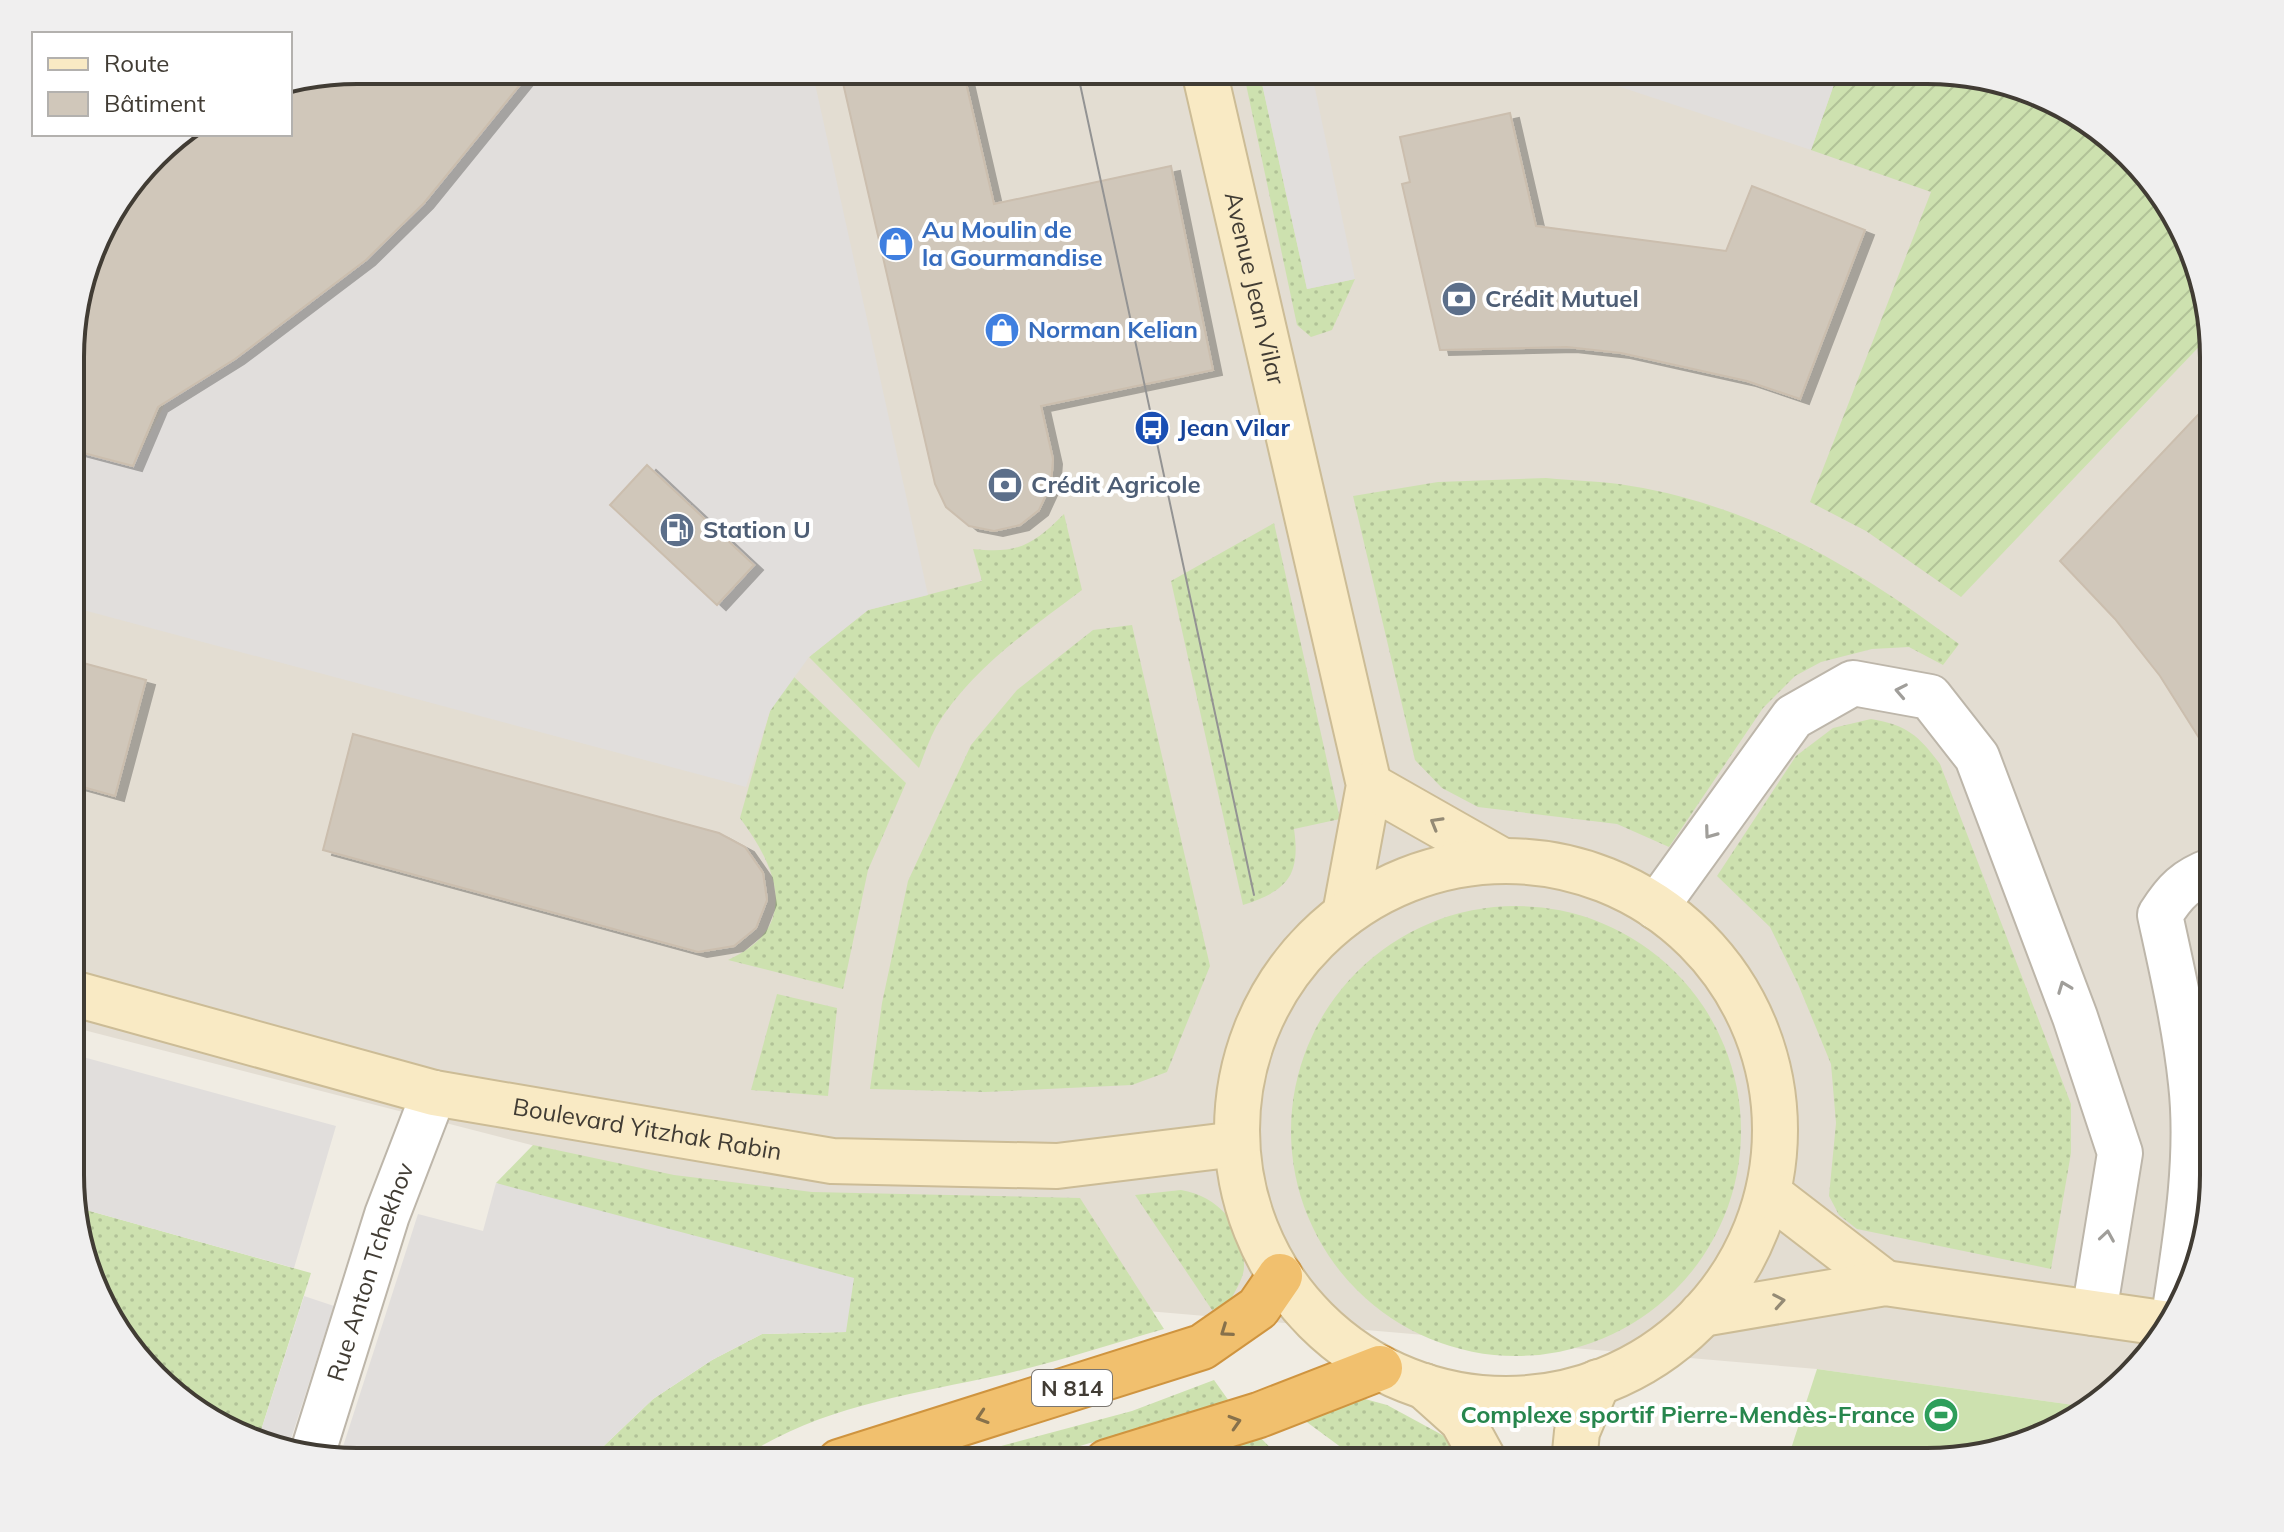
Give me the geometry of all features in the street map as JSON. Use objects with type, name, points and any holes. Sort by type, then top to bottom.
[{"type":"highway","name":"N 814","points":[[884,1448],[1202,1347],[1258,1308],[1280,1276]]},
{"type":"highway","points":[[1154,1447],[1259,1415],[1380,1368]]},
{"type":"main road","name":"Avenue Jean Vilar","points":[[1207,84],[1369,785],[1345,914]]},
{"type":"main road","points":[[1369,785],[1501,860]]},
{"type":"main road","points":[[1501,860],[1569,869],[1608,881],[1656,907],[1698,941],[1732,984],[1757,1032],[1772,1084],[1776,1139],[1760,1226],[1747,1255],[1702,1314],[1671,1343],[1635,1366],[1598,1382],[1540,1396],[1481,1397],[1424,1386],[1380,1368],[1324,1329],[1280,1276],[1249,1213],[1237,1144],[1241,1081],[1260,1020],[1295,963],[1345,914],[1394,885],[1447,867],[1501,860]]},
{"type":"main road","name":"Boulevard Yitzhak Rabin","points":[[84,996],[434,1093],[832,1161],[1057,1166],[1237,1144]]},
{"type":"main road","points":[[1768,1193],[1885,1283]]},
{"type":"main road","points":[[1702,1314],[1885,1283],[2157,1322]]},
{"type":"main road","points":[[1575,1447],[1577,1432],[1598,1382]]},
{"type":"main road","points":[[1424,1386],[1462,1420],[1477,1447]]},
{"type":"street","points":[[1656,907],[1793,717],[1853,683],[1930,697],[1977,757],[2075,1017],[2120,1153],[2094,1313]]},
{"type":"street","points":[[2178,1281],[2191,1163],[2192,1086],[2179,1001],[2160,915],[2176,889],[2199,875]]},
{"type":"street","name":"Rue Anton Tchekhov","points":[[315,1444],[387,1215],[434,1093]]},
{"type":"shaded area","points":[[1262,84],[1314,84],[1355,279],[1307,289]]},
{"type":"shaded area","points":[[1612,84],[1834,84],[1811,150]]},
{"type":"shaded area","points":[[1927,84],[1963,86],[1998,93],[2048,112],[2079,130],[2132,177],[2163,220],[2186,269],[2195,304],[2199,339],[2199,1193],[2195,1228],[2186,1263],[2154,1327],[2107,1380],[2074,1405],[1817,1369],[1031,1301],[855,1228],[84,1030],[86,321],[98,269],[121,220],[152,177],[192,140],[292,136],[292,92],[339,85]]},
{"type":"shaded area","points":[[519,85],[815,85],[928,595],[868,610],[809,657],[770,711],[746,787],[84,610],[84,453],[133,466],[166,402],[235,359],[366,260],[424,203]]},
{"type":"shaded area","points":[[84,1057],[336,1126],[294,1268],[86,1210]]},
{"type":"shaded area","points":[[496,1183],[854,1278],[846,1332],[762,1334],[712,1360],[653,1399],[602,1448],[343,1447],[418,1214],[483,1231]]},
{"type":"shaded area","points":[[304,1296],[334,1306],[291,1440],[261,1431]]},
{"type":"green space","points":[[1246,84],[1262,84],[1307,289],[1355,279],[1332,330],[1311,337],[1297,325]]},
{"type":"green space","points":[[1834,84],[1927,84],[1963,86],[1998,93],[2048,112],[2079,130],[2107,152],[2154,205],[2186,269],[2195,304],[2199,347],[1961,597],[1866,531],[1810,502],[1931,192],[1811,150]]},
{"type":"green space","points":[[1546,478],[1621,484],[1677,495],[1763,525],[1844,567],[1959,644],[1943,665],[1909,647],[1872,649],[1821,662],[1795,676],[1763,708],[1669,847],[1617,824],[1478,807],[1442,788],[1415,760],[1353,496],[1438,482]]},
{"type":"green space","points":[[1064,514],[1082,590],[1002,652],[966,687],[936,727],[919,768],[809,657],[868,610],[982,581],[973,549],[1002,550],[1024,545]]},
{"type":"green space","points":[[1274,523],[1340,819],[1294,829],[1295,859],[1287,880],[1270,894],[1243,905],[1171,581]]},
{"type":"green space","points":[[1132,625],[1210,966],[1167,1072],[1132,1085],[985,1092],[870,1089],[882,1003],[908,881],[971,745],[1017,690],[1093,630]]},
{"type":"green space","points":[[793,676],[906,783],[868,870],[843,989],[728,960],[751,947],[766,931],[774,914],[776,896],[772,877],[764,857],[740,818],[770,711]]},
{"type":"green space","points":[[1871,719],[1894,724],[1911,733],[1940,764],[2071,1104],[2071,1153],[2051,1269],[1857,1229],[1839,1215],[1829,1196],[1836,1123],[1831,1064],[1770,927],[1717,876],[1796,756],[1833,728]]},
{"type":"green space","points":[[1516,906],[1560,910],[1602,923],[1641,944],[1675,972],[1703,1006],[1724,1045],[1737,1087],[1741,1131],[1737,1175],[1724,1217],[1703,1256],[1675,1290],[1641,1318],[1602,1339],[1560,1352],[1516,1356],[1472,1352],[1430,1339],[1391,1318],[1357,1290],[1329,1256],[1308,1217],[1295,1175],[1291,1131],[1295,1087],[1308,1045],[1329,1006],[1357,972],[1391,944],[1430,923],[1472,910]]},
{"type":"green space","points":[[777,994],[837,1008],[828,1096],[751,1090]]},
{"type":"green space","points":[[533,1145],[674,1175],[812,1192],[1080,1198],[1164,1329],[1041,1365],[863,1405],[797,1428],[759,1448],[602,1448],[653,1399],[712,1360],[762,1334],[846,1332],[496,1183]]},
{"type":"green space","points":[[1181,1190],[1207,1199],[1218,1207],[1228,1216],[1240,1239],[1244,1267],[1241,1281],[1229,1303],[1212,1310],[1135,1195]]},
{"type":"green space","points":[[86,1210],[311,1273],[261,1431],[236,1420],[191,1392],[140,1341],[105,1280],[93,1246]]},
{"type":"green space","name":"Complexe sportif Pierre-Mendès-France","points":[[1817,1369],[2074,1405],[2015,1434],[1980,1443],[1945,1447],[1792,1447]]},
{"type":"green space","points":[[1214,1380],[1229,1401],[1075,1448],[995,1448],[1132,1411]]},
{"type":"green space","points":[[1365,1399],[1387,1405],[1446,1437],[1452,1447],[1341,1447],[1304,1420]]},
{"type":"green space","points":[[1254,1431],[1270,1447],[1200,1447]]},
{"type":"building","points":[[339,85],[520,85],[424,203],[366,260],[235,359],[158,407],[133,466],[84,453],[86,321],[98,269],[121,220],[152,177],[177,152],[197,136],[292,136],[292,92],[304,89]]},
{"type":"building","points":[[843,85],[966,85],[994,204],[1171,166],[1213,370],[1041,406],[1053,459],[1051,484],[1039,510],[1020,525],[994,531],[969,526],[946,507],[935,484]]},
{"type":"building","points":[[1510,113],[1536,226],[1726,251],[1752,186],[1865,230],[1800,399],[1747,381],[1621,353],[1567,347],[1440,350],[1402,184],[1410,182],[1400,137]]},
{"type":"building","points":[[2199,414],[2199,738],[2160,676],[2115,619],[2060,561]]},
{"type":"building","name":"Station U","points":[[647,465],[754,565],[717,605],[610,505]]},
{"type":"building","points":[[84,663],[146,680],[115,796],[84,787]]},
{"type":"building","points":[[353,734],[719,833],[745,847],[763,873],[767,900],[756,928],[734,946],[698,952],[323,850]]},
{"type":"tram line","points":[[1080,85],[1254,895]]},
{"type":"place","name":"Au Moulin de la Gourmandise","points":[[896,244]]},
{"type":"place","name":"Crédit Mutuel","points":[[1459,299]]},
{"type":"place","name":"Norman Kelian","points":[[1002,330]]},
{"type":"place","name":"Jean Vilar","points":[[1152,428]]},
{"type":"place","name":"Crédit Agricole","points":[[1005,485]]},
{"type":"place","name":"Station U","points":[[677,530]]},
{"type":"place","name":"Complexe sportif Pierre-Mendès-France","points":[[1941,1415]]}]
